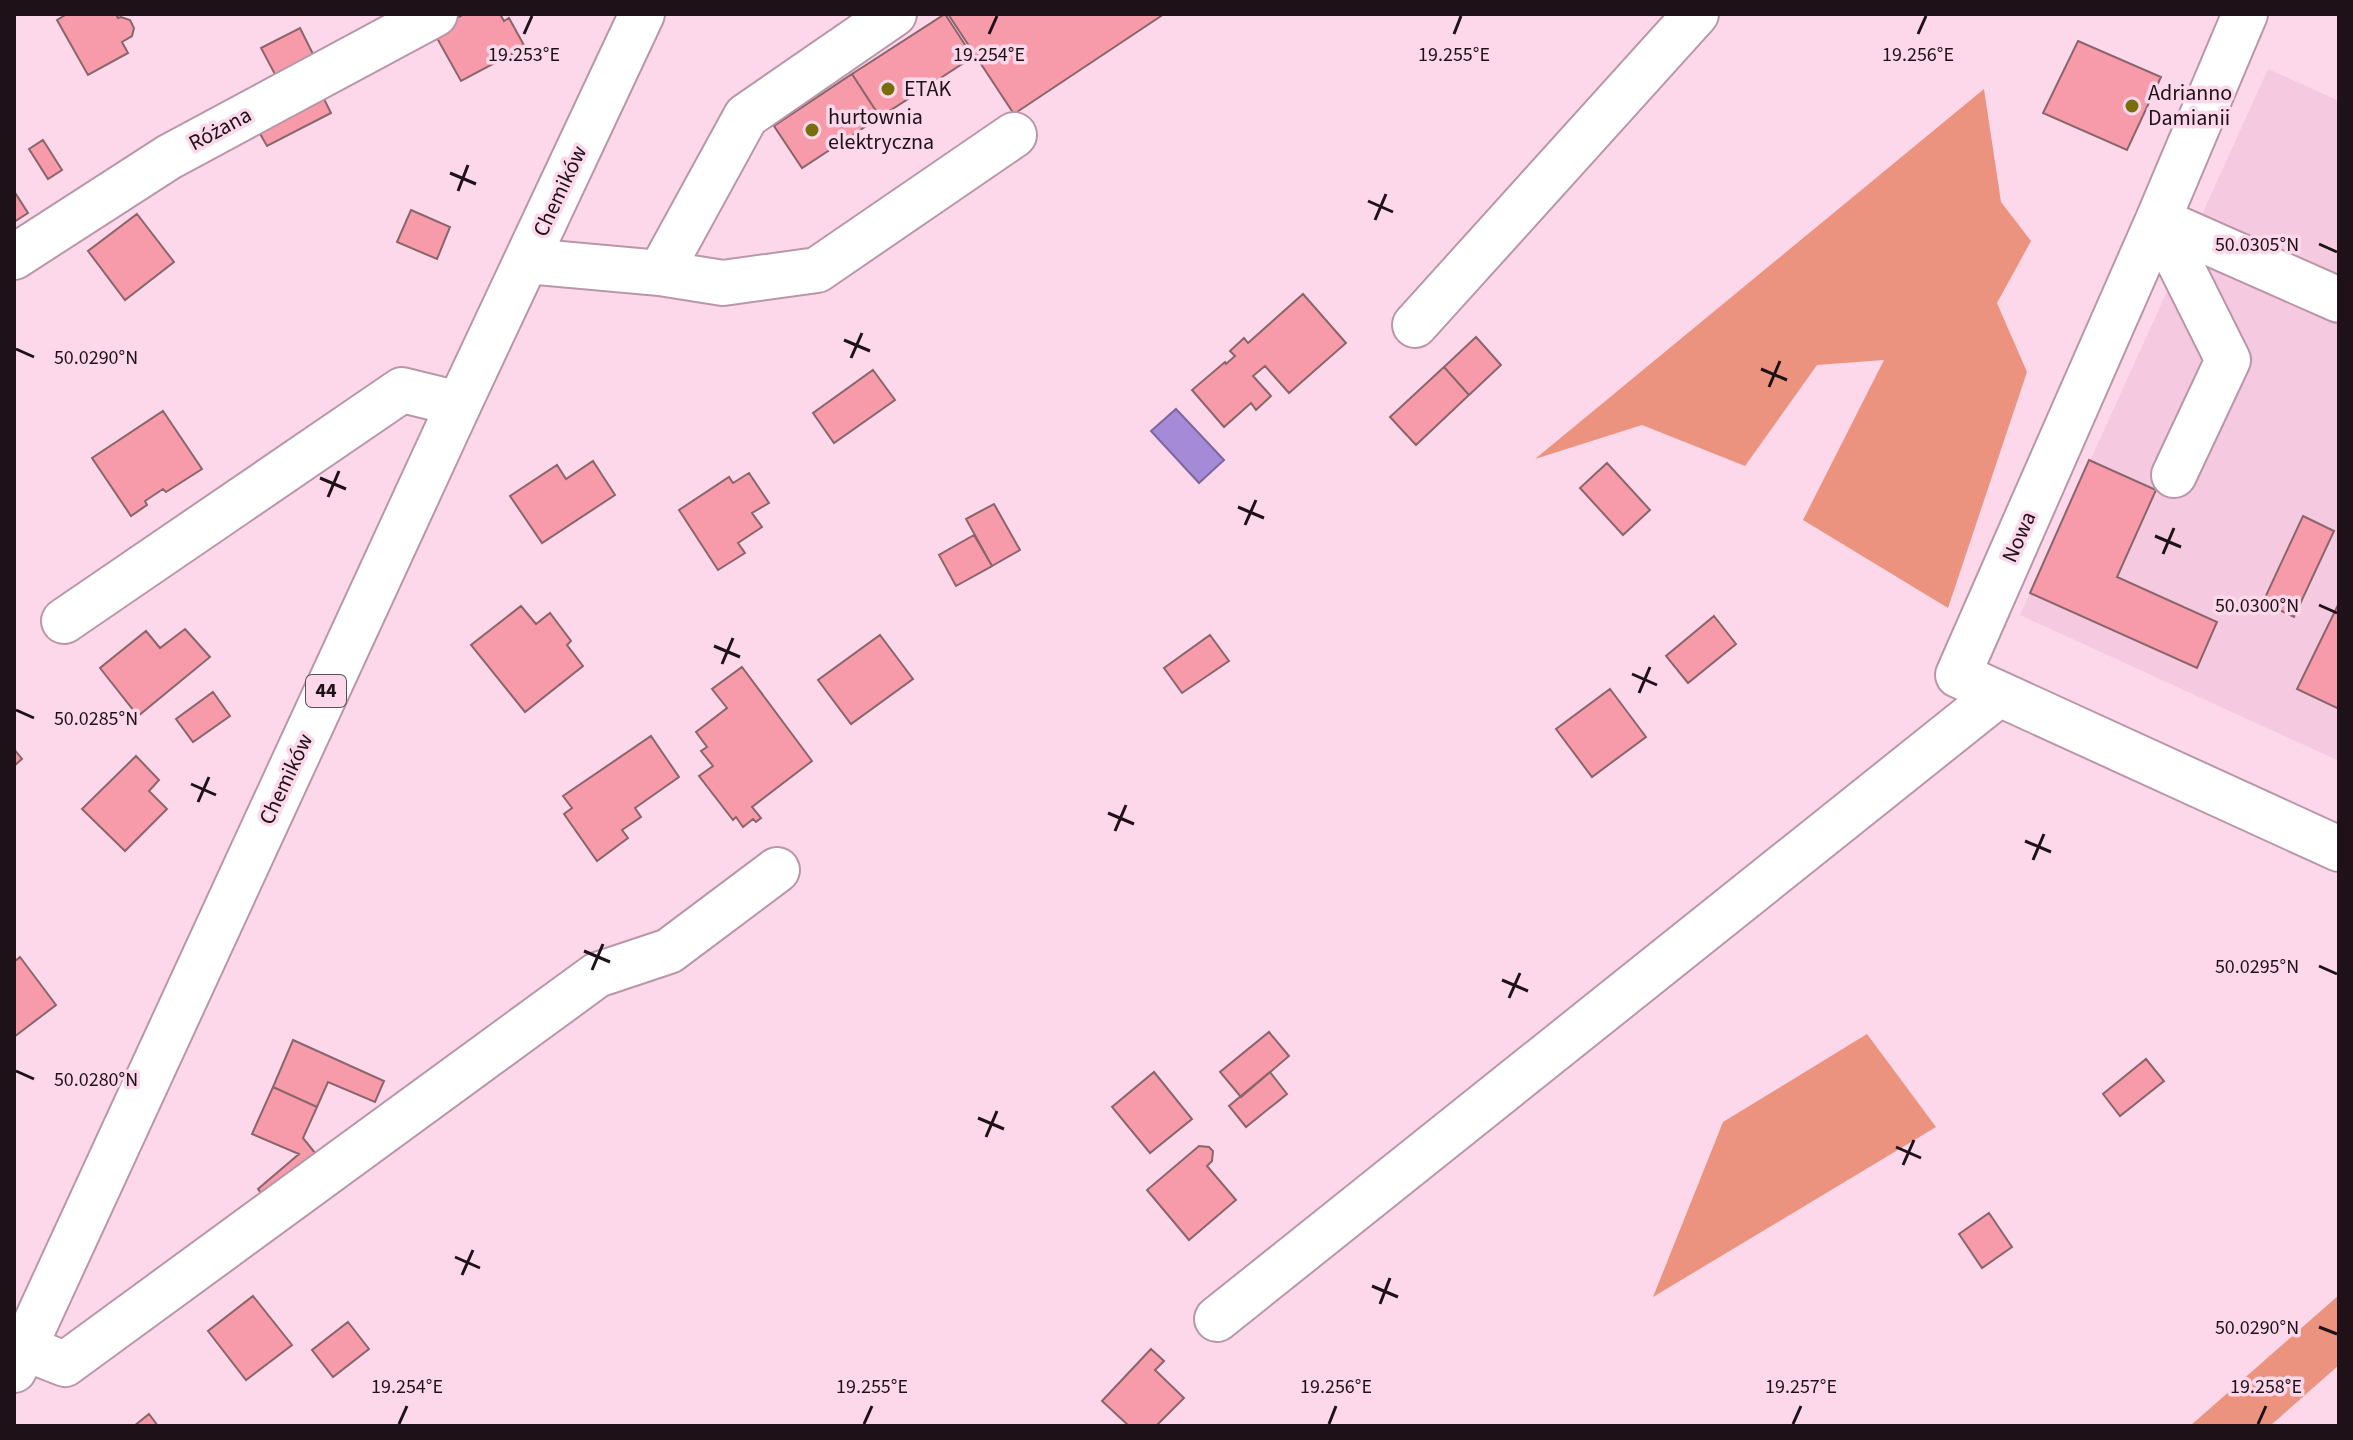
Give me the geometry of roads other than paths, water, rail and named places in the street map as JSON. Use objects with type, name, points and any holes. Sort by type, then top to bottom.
[{"type":"street","name":"Różana","points":[[14,257],[169,157],[435,14]]},
{"type":"street","name":"Chemików","points":[[19,1359],[642,14]]},
{"type":"street","points":[[660,273],[746,116],[894,14]]},
{"type":"street","points":[[1415,325],[1696,14]]},
{"type":"street","name":"Nowa","points":[[2245,14],[1958,675],[2339,849]]},
{"type":"street","points":[[527,261],[660,273],[723,283],[817,270],[1014,135]]},
{"type":"street","points":[[2158,220],[2339,300]]},
{"type":"street","points":[[2158,220],[2228,360],[2174,475]]},
{"type":"street","points":[[64,621],[402,390],[459,404]]},
{"type":"street","points":[[1217,1319],[1999,694]]},
{"type":"street","points":[[19,1359],[65,1364],[597,975],[669,951],[777,870]]},
{"type":"place","name":"ETAK","points":[[888,89]]},
{"type":"place","name":"Adrianno Damianii","points":[[2132,106]]},
{"type":"place","name":"hurtownia elektryczna","points":[[812,130]]}]
